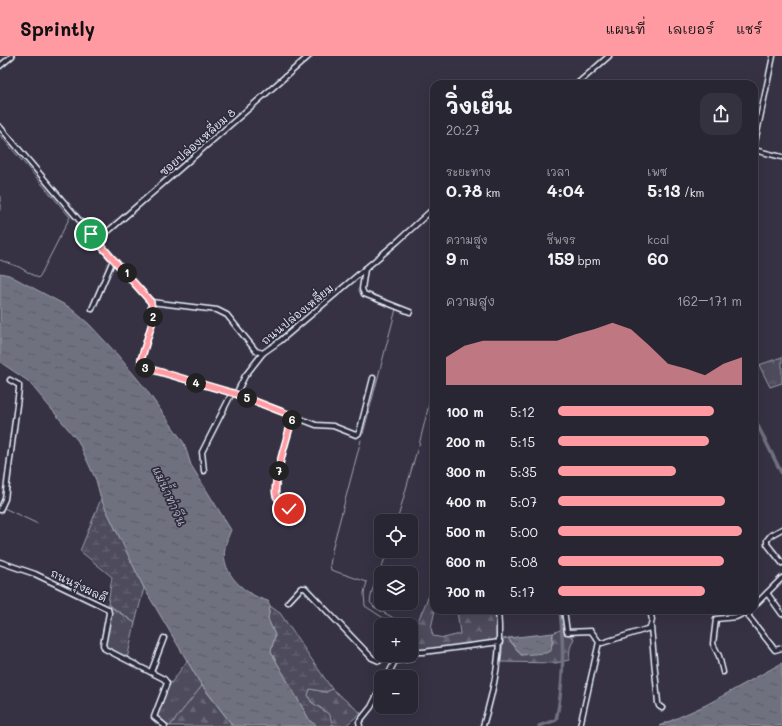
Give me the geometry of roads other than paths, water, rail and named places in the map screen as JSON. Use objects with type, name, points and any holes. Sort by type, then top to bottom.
[{"type":"street","points":[[0,66],[12,56]]},
{"type":"street","name":"ซอยปล่องเหลี่ยม 8","points":[[97,241],[309,56]]},
{"type":"street","points":[[582,80],[609,56]]},
{"type":"street","points":[[758,127],[772,56]]},
{"type":"street","points":[[0,127],[113,260],[151,302],[153,320],[141,360],[144,367],[234,393],[316,425],[333,426],[358,435],[372,378]]},
{"type":"street","points":[[758,151],[782,157]]},
{"type":"street","name":"ถนนปล่องเหลี่ยม","points":[[151,302],[217,310],[227,315],[256,351],[262,353],[280,341],[365,270],[430,212]]},
{"type":"street","points":[[92,309],[113,260]]},
{"type":"street","points":[[365,270],[362,289],[364,294],[410,312]]},
{"type":"street","points":[[204,471],[202,452],[234,393],[262,353]]},
{"type":"street","points":[[0,510],[4,499],[19,388],[19,385],[10,380]]},
{"type":"street","points":[[293,416],[277,480],[276,491],[278,498],[294,514]]},
{"type":"street","points":[[782,529],[771,535],[767,540],[767,544],[782,563]]},
{"type":"street","name":"ถนนรุ่งผลดี","points":[[0,562],[35,574],[108,609],[109,613],[103,645],[105,649],[164,679],[167,683],[154,717],[165,726]]},
{"type":"street","points":[[758,602],[782,578]]},
{"type":"street","points":[[288,602],[301,588],[305,588],[374,659]]},
{"type":"street","points":[[767,593],[782,614]]},
{"type":"street","points":[[483,726],[495,684],[500,642],[498,614]]},
{"type":"street","points":[[565,614],[567,632],[591,631],[599,642],[580,726]]},
{"type":"street","points":[[651,614],[658,702],[659,706],[662,708]]},
{"type":"street","points":[[723,672],[719,656],[713,644],[716,619],[736,617],[743,614]]},
{"type":"street","points":[[750,614],[749,617],[775,650],[782,648]]},
{"type":"street","points":[[599,642],[602,643],[647,630],[651,627]]},
{"type":"street","points":[[151,672],[164,638]]},
{"type":"street","points":[[418,652],[500,642]]},
{"type":"street","points":[[360,726],[359,722],[374,701]]},
{"type":"water","name":"แม่น้ำท่าจีน","points":[[0,273],[9,275],[69,307],[89,324],[116,353],[145,388],[184,443],[191,465],[231,530],[225,548],[225,557],[231,575],[236,582],[251,594],[268,601],[270,606],[268,619],[275,635],[271,652],[310,721],[317,726],[233,726],[199,681],[144,588],[101,499],[96,480],[78,441],[28,381],[0,362]]},
{"type":"water","points":[[553,633],[551,651],[546,653],[521,655],[508,638]]},
{"type":"water","points":[[782,663],[782,726],[659,726],[706,705]]},
{"type":"waterway","points":[[0,135],[70,217],[38,278],[19,267],[0,260]]},
{"type":"waterway","points":[[0,196],[0,210]]},
{"type":"waterway","points":[[363,434],[396,309]]},
{"type":"waterway","points":[[419,445],[430,400]]},
{"type":"waterway","points":[[758,426],[782,474]]},
{"type":"waterway","points":[[361,440],[333,546],[330,565],[331,570],[367,582],[364,593],[365,606],[383,618]]},
{"type":"waterway","points":[[399,514],[417,450]]},
{"type":"waterway","points":[[4,508],[38,524]]},
{"type":"waterway","points":[[385,558],[372,591],[370,602],[374,607],[394,618]]},
{"type":"waterway","points":[[539,726],[556,720],[559,706],[562,679],[560,614]]}]
